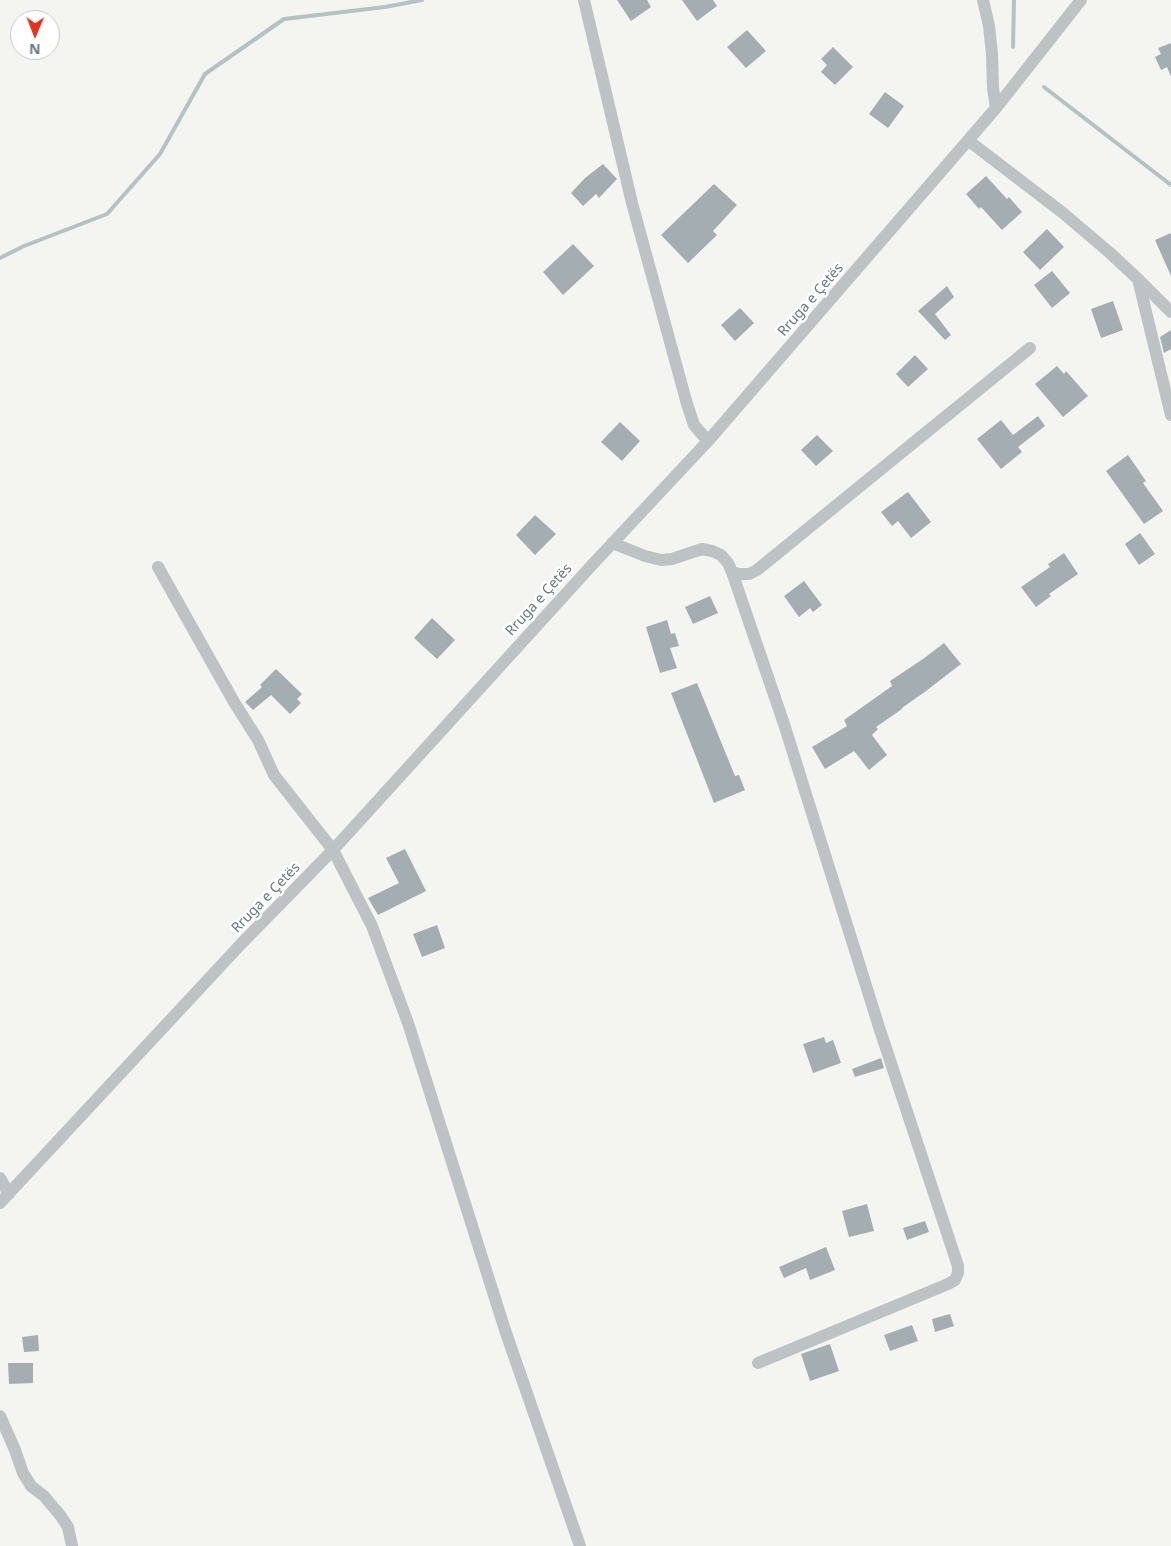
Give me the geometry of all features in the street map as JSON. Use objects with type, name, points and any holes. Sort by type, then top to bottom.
[{"type":"street","points":[[584,0],[632,203],[687,404],[694,425],[708,442]]},
{"type":"street","points":[[983,0],[991,44],[996,108]]},
{"type":"street","name":"Rruga e Çetës","points":[[5,1198],[241,944],[333,850],[612,543],[708,442],[969,141],[1081,0]]},
{"type":"street","points":[[969,141],[1063,213],[1110,253],[1171,312]]},
{"type":"street","points":[[1138,280],[1171,415]]},
{"type":"street","points":[[732,572],[749,574],[756,570],[1030,348]]},
{"type":"street","points":[[612,543],[661,560],[672,559],[702,549],[721,555],[728,563],[784,724],[879,1027],[958,1266],[955,1280],[948,1284],[758,1363]]},
{"type":"street","points":[[158,567],[234,702],[258,740],[274,775],[333,850],[372,926],[408,1023],[506,1330],[580,1546]]},
{"type":"street","points":[[0,1178],[5,1198]]},
{"type":"street","points":[[0,1416],[23,1473],[31,1486],[44,1496],[60,1515],[68,1527],[72,1546]]},
{"type":"building","points":[[617,0],[647,0],[651,7],[631,21]]},
{"type":"building","points":[[682,0],[713,0],[717,6],[697,21]]},
{"type":"building","points":[[747,30],[766,51],[746,68],[727,47]]},
{"type":"building","points":[[1171,43],[1171,77],[1167,67],[1161,70],[1155,57],[1161,54],[1158,48]]},
{"type":"building","points":[[833,47],[853,67],[835,85],[821,72],[827,65],[821,59]]},
{"type":"building","points":[[885,92],[904,106],[888,128],[869,114]]},
{"type":"building","points":[[603,164],[617,179],[599,198],[596,194],[583,206],[571,193],[585,178]]},
{"type":"building","points":[[986,176],[1022,212],[1002,230],[966,194]]},
{"type":"building","points":[[714,184],[737,205],[713,231],[717,235],[688,263],[661,235]]},
{"type":"building","points":[[1047,229],[1064,247],[1040,270],[1023,252]]},
{"type":"building","points":[[1171,233],[1171,276],[1155,240]]},
{"type":"building","points":[[573,244],[594,266],[563,295],[543,272]]},
{"type":"building","points":[[1052,271],[1070,293],[1052,308],[1034,285]]},
{"type":"building","points":[[947,286],[954,297],[935,314],[951,335],[945,340],[918,311]]},
{"type":"building","points":[[1113,301],[1123,330],[1101,338],[1091,309]]},
{"type":"building","points":[[740,308],[754,323],[735,341],[721,325]]},
{"type":"building","points":[[1171,330],[1171,349],[1164,353],[1160,337]]},
{"type":"building","points":[[915,355],[928,369],[908,387],[896,374]]},
{"type":"building","points":[[1057,366],[1064,374],[1066,371],[1088,396],[1063,417],[1035,384]]},
{"type":"building","points":[[1038,416],[1045,426],[1018,447],[1022,452],[1001,469],[977,439],[1001,420],[1013,435]]},
{"type":"building","points":[[620,422],[640,441],[622,461],[601,442]]},
{"type":"building","points":[[817,435],[833,451],[816,466],[801,450]]},
{"type":"building","points":[[1128,455],[1146,481],[1143,483],[1163,511],[1144,524],[1106,471]]},
{"type":"building","points":[[908,492],[931,522],[911,538],[898,521],[892,526],[881,512]]},
{"type":"building","points":[[535,515],[556,534],[535,555],[516,535]]},
{"type":"building","points":[[1140,533],[1155,554],[1139,565],[1125,544]]},
{"type":"building","points":[[1064,553],[1078,574],[1049,594],[1051,596],[1036,607],[1021,587],[1050,567],[1048,564]]},
{"type":"building","points":[[804,581],[822,605],[813,612],[810,608],[799,617],[784,596]]},
{"type":"building","points":[[710,596],[718,613],[693,624],[685,607]]},
{"type":"building","points":[[432,618],[455,640],[437,659],[414,638]]},
{"type":"building","points":[[667,620],[671,634],[675,633],[679,646],[670,648],[677,668],[660,673],[646,627]]},
{"type":"building","points":[[944,643],[961,664],[876,727],[878,729],[872,735],[887,755],[869,770],[854,751],[825,769],[812,747],[847,726],[844,720],[892,686],[890,681]]},
{"type":"building","points":[[276,669],[302,694],[297,699],[301,703],[290,714],[271,695],[253,710],[245,702],[262,687],[260,685]]},
{"type":"building","points":[[697,683],[735,776],[739,775],[745,790],[714,803],[671,693]]},
{"type":"building","points":[[405,849],[426,891],[378,915],[368,898],[399,883],[386,858]]},
{"type":"building","points":[[437,925],[445,948],[422,957],[413,934]]},
{"type":"building","points":[[824,1037],[826,1043],[833,1040],[841,1063],[813,1073],[803,1044]]},
{"type":"building","points":[[881,1058],[884,1068],[855,1077],[852,1069]]},
{"type":"building","points":[[867,1204],[874,1231],[849,1237],[842,1211]]},
{"type":"building","points":[[925,1221],[929,1232],[907,1240],[903,1228]]},
{"type":"building","points":[[826,1247],[835,1270],[810,1280],[806,1268],[784,1278],[779,1267]]},
{"type":"building","points":[[950,1314],[954,1326],[935,1332],[932,1319]]},
{"type":"building","points":[[912,1325],[918,1341],[890,1351],[884,1335]]},
{"type":"building","points":[[38,1335],[39,1351],[24,1352],[22,1337]]},
{"type":"building","points":[[830,1344],[839,1371],[810,1381],[801,1354]]},
{"type":"building","points":[[8,1363],[33,1363],[33,1383],[9,1384]]},
{"type":"waterway","points":[[0,258],[24,246],[107,214],[160,154],[205,74],[284,19],[385,7],[422,0]]},
{"type":"waterway","points":[[1013,47],[1014,0]]},
{"type":"waterway","points":[[1044,87],[1171,185]]}]
